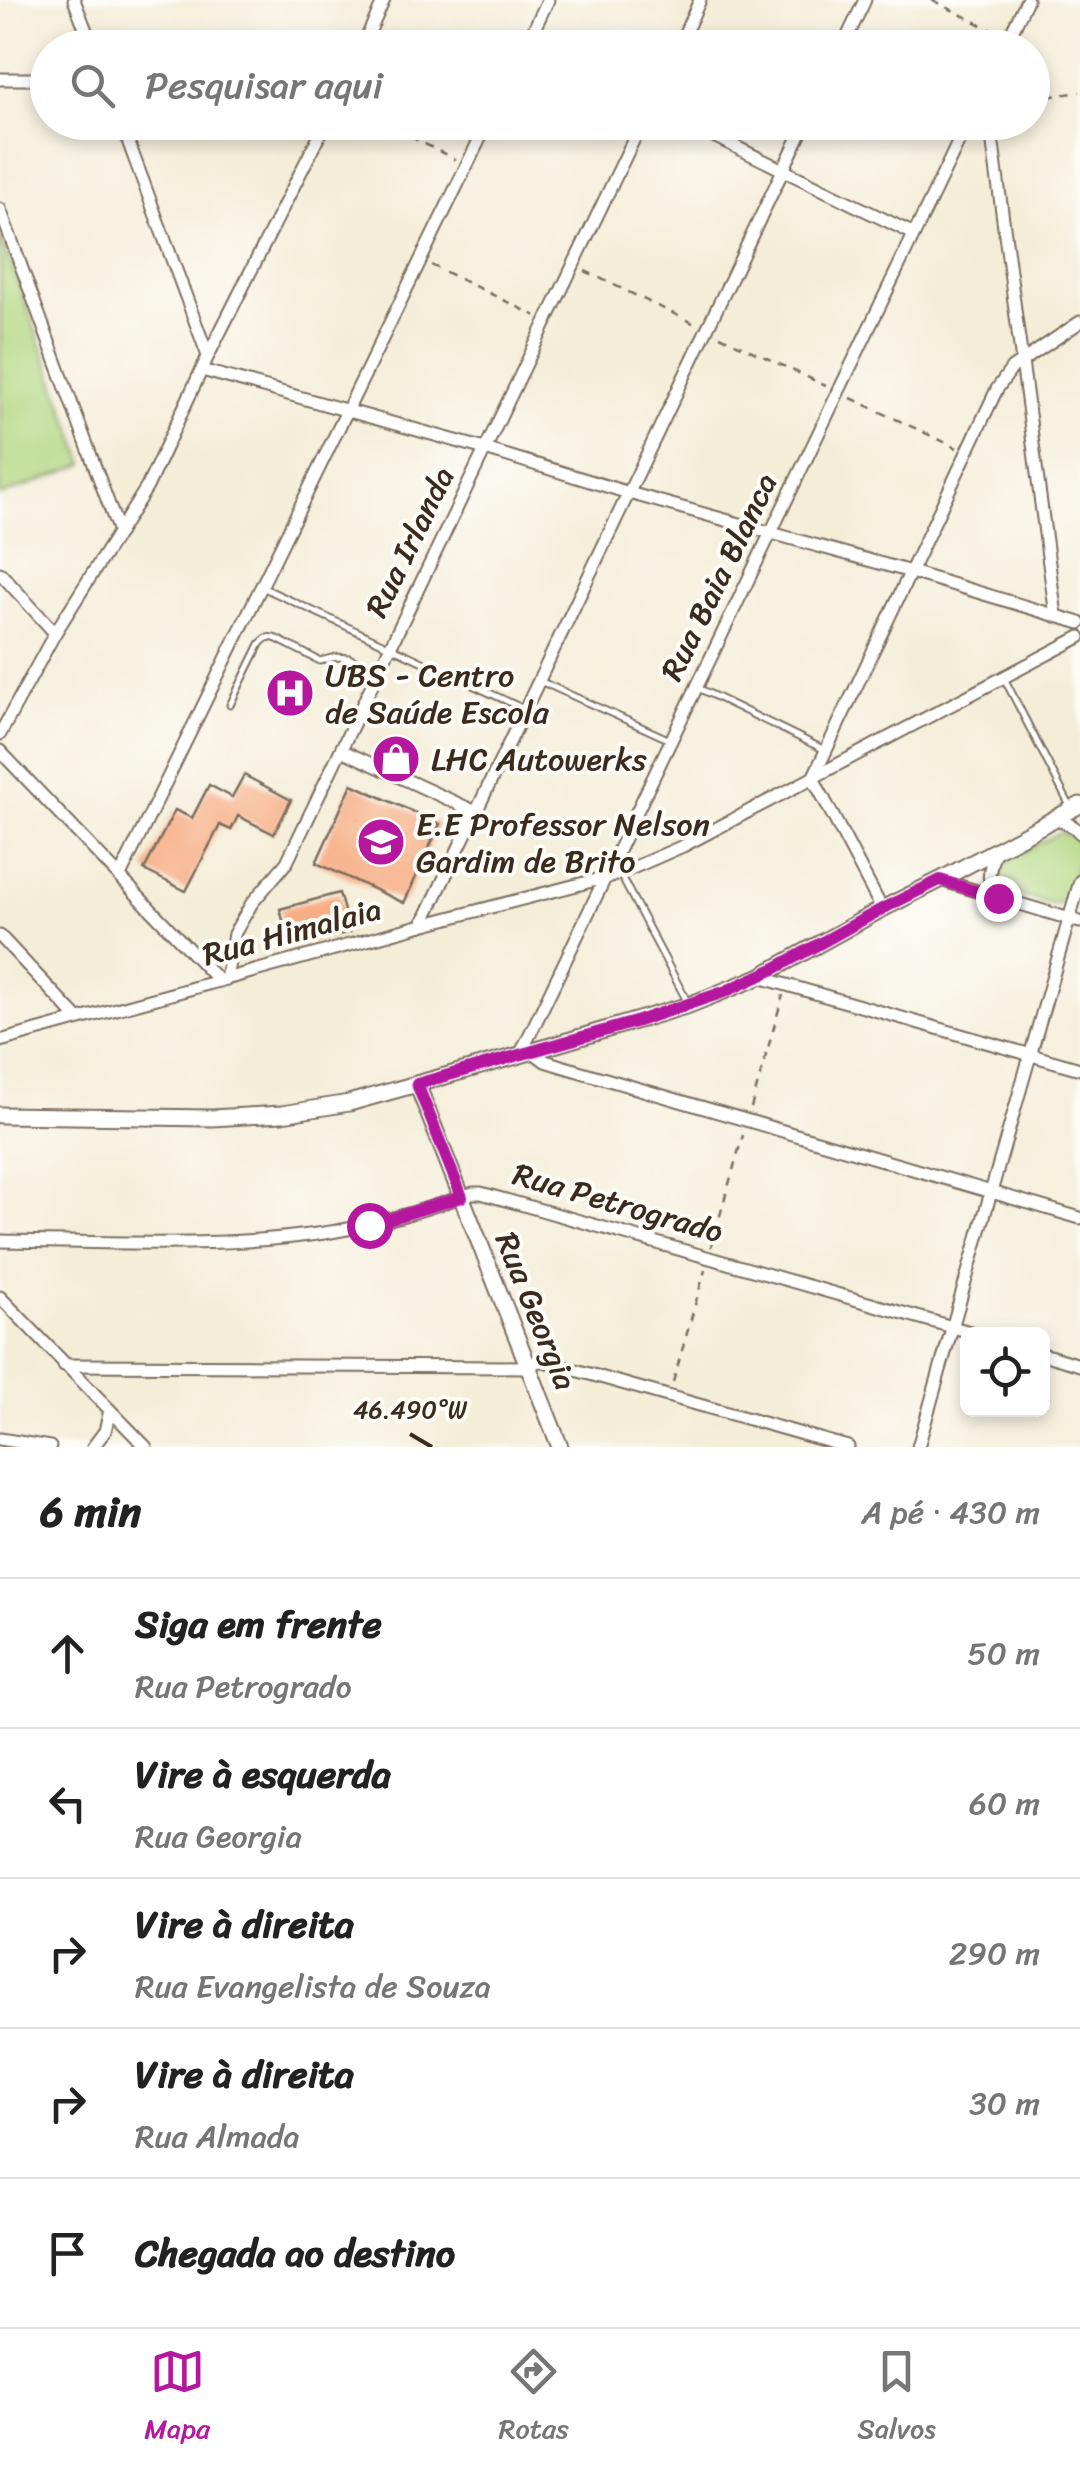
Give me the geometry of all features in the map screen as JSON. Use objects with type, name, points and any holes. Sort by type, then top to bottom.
[{"type":"main road","points":[[0,1115],[266,1116],[350,1102],[526,1053],[690,1005],[758,977],[1076,808]]},
{"type":"main road","name":"Rua Georgia","points":[[417,1084],[560,1447]]},
{"type":"street","points":[[74,0],[85,30]]},
{"type":"street","points":[[370,30],[384,0]]},
{"type":"street","points":[[533,30],[548,0]]},
{"type":"street","points":[[686,30],[700,0]]},
{"type":"street","points":[[851,30],[865,0]]},
{"type":"street","points":[[1012,30],[1026,0]]},
{"type":"street","points":[[0,79],[30,79]]},
{"type":"street","points":[[128,140],[208,356]]},
{"type":"street","points":[[0,734],[55,633],[147,487],[317,140]]},
{"type":"street","points":[[120,876],[479,140]]},
{"type":"street","name":"Rua Irlanda","points":[[222,980],[234,948],[234,934],[252,903],[288,862],[633,140]]},
{"type":"street","points":[[721,140],[914,234]]},
{"type":"street","points":[[422,925],[798,140]]},
{"type":"street","name":"Rua Baia Blanca","points":[[526,1053],[605,878],[959,140]]},
{"type":"street","points":[[992,140],[1056,616]]},
{"type":"street","points":[[0,209],[119,532]]},
{"type":"street","points":[[882,909],[812,778],[1006,374],[1080,322]]},
{"type":"street","points":[[202,370],[1080,623]]},
{"type":"street","points":[[0,573],[55,633]]},
{"type":"street","name":"Rua Himalaia","points":[[0,1041],[620,874],[683,846],[1080,637]]},
{"type":"street","points":[[341,750],[476,812]]},
{"type":"street","points":[[0,751],[222,980]]},
{"type":"street","points":[[1056,818],[1080,833]]},
{"type":"street","points":[[995,852],[989,880],[998,898]]},
{"type":"street","points":[[940,880],[1075,921]]},
{"type":"street","points":[[918,1447],[1031,1054],[1075,921],[1080,881]]},
{"type":"street","points":[[0,936],[78,1020]]},
{"type":"street","points":[[758,977],[1080,1069]]},
{"type":"street","points":[[526,1053],[1080,1218]]},
{"type":"street","name":"Rua Petrogrado","points":[[0,1241],[276,1239],[369,1225],[481,1192],[960,1329]]},
{"type":"street","points":[[0,1298],[146,1447]]},
{"type":"street","points":[[1050,1356],[1080,1365]]},
{"type":"street","points":[[64,1365],[528,1367],[540,1360],[848,1447]]},
{"type":"street","points":[[94,1447],[105,1431],[110,1410]]},
{"type":"street","points":[[0,1439],[50,1447]]},
{"type":"lane","points":[[262,587],[524,710]]},
{"type":"lane","points":[[230,705],[265,638],[320,660],[349,658],[378,672]]},
{"type":"lane","points":[[1003,678],[1076,808]]},
{"type":"lane","points":[[539,680],[671,741]]},
{"type":"lane","points":[[697,687],[826,751]]},
{"type":"lane","points":[[620,874],[690,1005]]},
{"type":"path","points":[[932,0],[984,30]]},
{"type":"path","points":[[1050,96],[1080,92]]},
{"type":"path","points":[[417,140],[467,166]]},
{"type":"path","points":[[420,260],[547,321]]},
{"type":"path","points":[[573,266],[967,453]]},
{"type":"path","points":[[669,1395],[786,984]]},
{"type":"green space","points":[[0,234],[85,464],[0,496]]},
{"type":"green space","points":[[1058,833],[1076,838],[1080,854],[1064,902],[1048,904],[1004,888],[999,879],[1004,863]]},
{"type":"building","points":[[244,775],[291,800],[274,834],[238,816],[231,830],[220,825],[186,891],[144,870],[175,810],[192,818],[209,785],[232,797]]},
{"type":"building","points":[[352,784],[440,824],[404,903],[316,863]]},
{"type":"building","points":[[339,893],[350,932],[290,947],[280,909]]},
{"type":"place","name":"UBS - Centro de Saúde Escola","points":[[290,693]]},
{"type":"place","name":"LHC Autowerks","points":[[396,759]]},
{"type":"place","name":"E.E Professor Nelson Gardim de Brito","points":[[381,842]]},
{"type":"route","points":[[369,1225],[462,1197],[417,1084],[635,1022],[724,992],[940,880],[998,898]]}]
